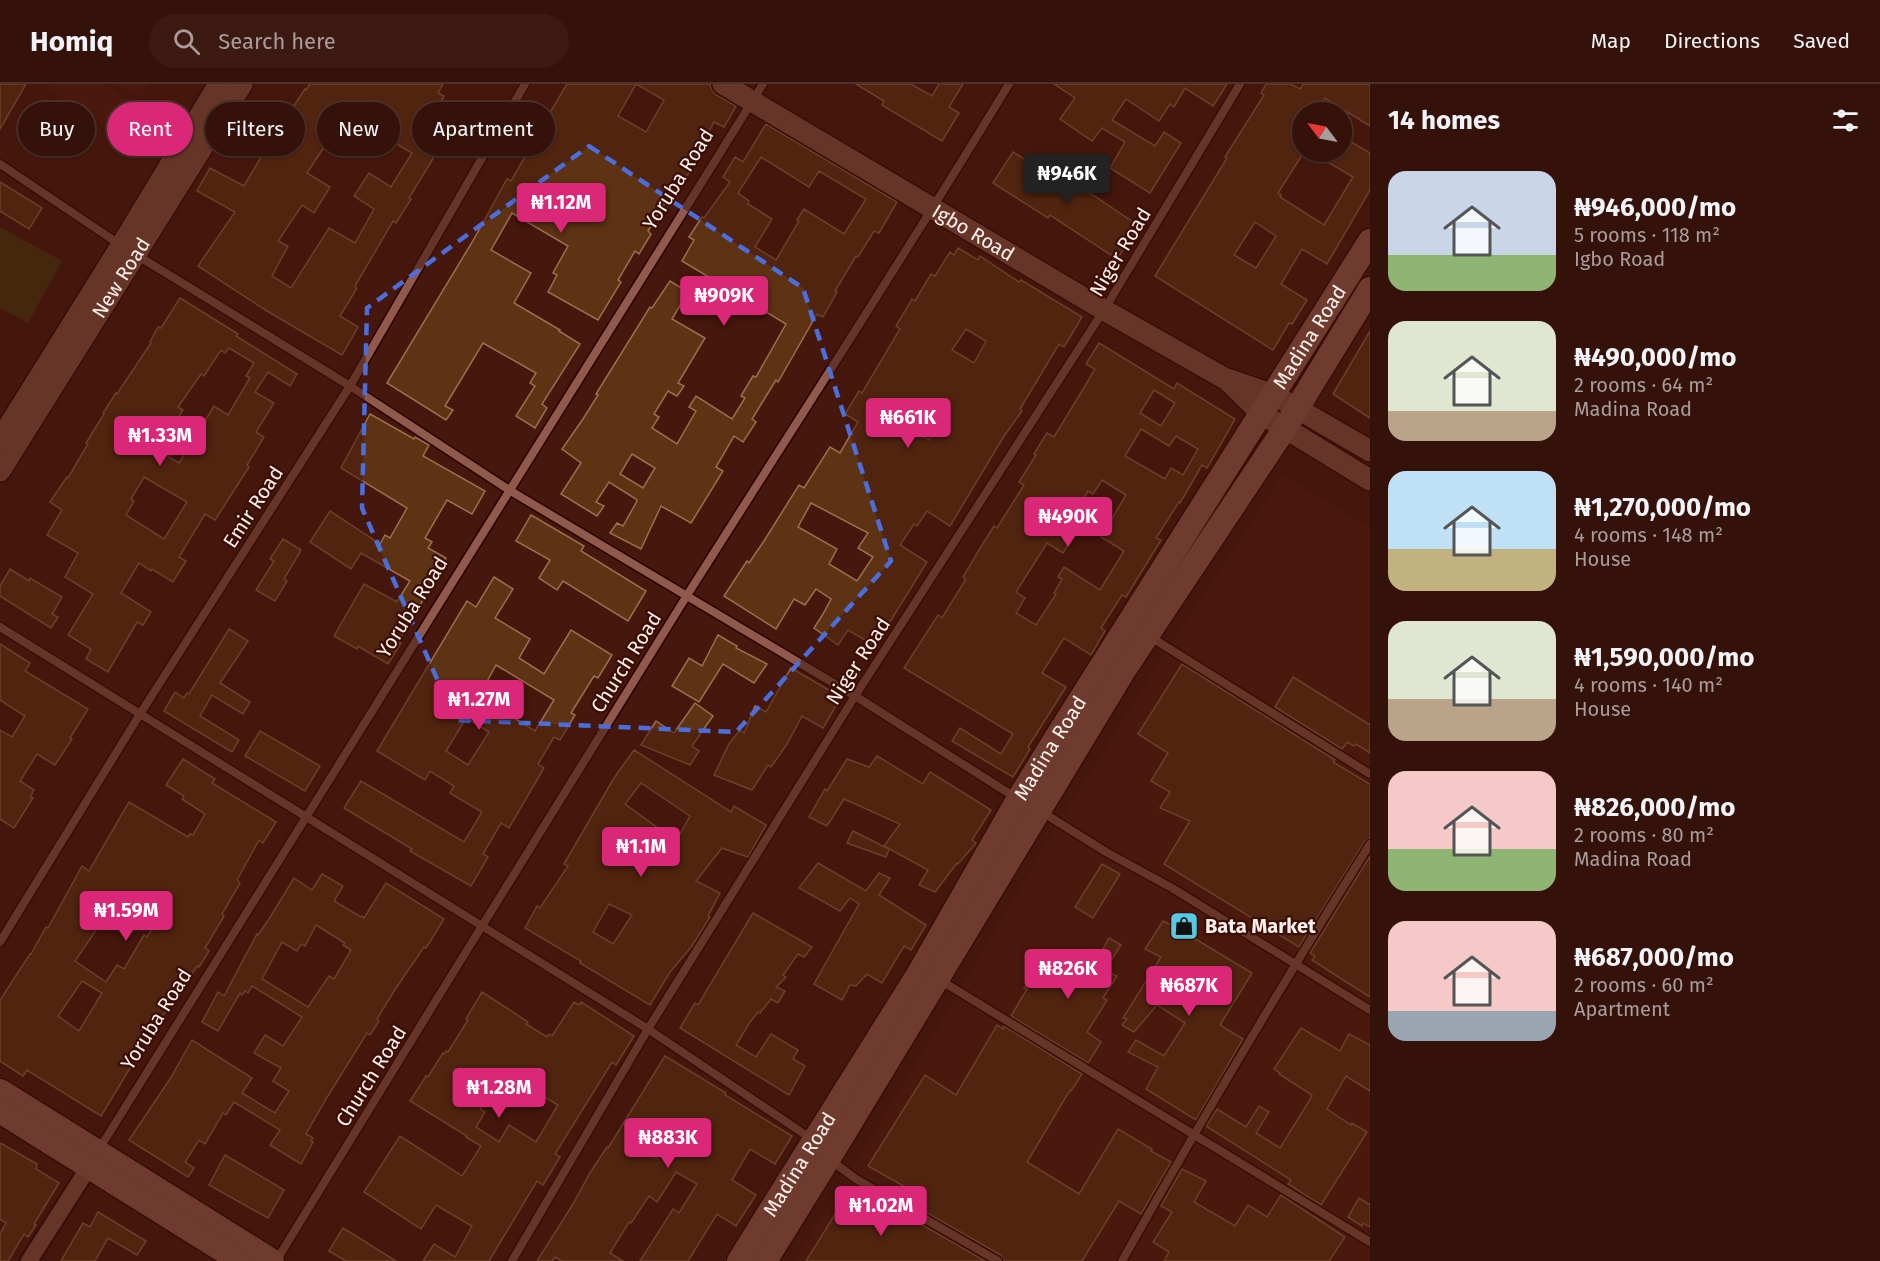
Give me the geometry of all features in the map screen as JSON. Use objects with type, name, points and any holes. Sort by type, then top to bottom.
[{"type":"main road","name":"Madina Road","points":[[740,1261],[822,1150],[937,979],[1092,680],[1370,242]]},
{"type":"main road","name":"Madina Road","points":[[765,1261],[822,1150],[919,973],[1029,805],[1147,635],[1285,428],[1370,289]]},
{"type":"main road","points":[[0,1091],[240,1261]]},
{"type":"main road","points":[[0,1111],[93,1159],[274,1261]]},
{"type":"street","name":"New Road","points":[[0,471],[129,250],[219,84]]},
{"type":"street","name":"New Road","points":[[0,440],[242,84]]},
{"type":"street","name":"Igbo Road","points":[[723,84],[757,92],[933,210],[1268,404],[1285,428],[1370,480]]},
{"type":"street","name":"Igbo Road","points":[[1268,404],[1298,407],[1370,451]]},
{"type":"street","name":"Yoruba Road","points":[[28,1261],[93,1159]]},
{"type":"lane","name":"Emir Road","points":[[0,942],[140,714],[350,386],[525,84]]},
{"type":"lane","name":"Church Road","points":[[274,1261],[687,596],[933,210],[1009,84]]},
{"type":"lane","name":"Niger Road","points":[[512,1261],[648,1029],[855,696],[1104,310],[1240,84]]},
{"type":"lane","name":"Yoruba Road","points":[[93,1159],[757,92]]},
{"type":"lane","points":[[0,164],[129,250],[350,386],[509,490],[855,696],[1106,852],[1172,888],[1370,1010]]},
{"type":"lane","points":[[0,627],[648,1029],[822,1150],[856,1179],[998,1261]]},
{"type":"lane","points":[[1147,635],[1370,774]]},
{"type":"lane","points":[[1122,1261],[1193,1134],[1294,964],[1370,844]]},
{"type":"lane","points":[[937,979],[1370,1242]]},
{"type":"highlighted area","points":[[589,146],[803,288],[891,561],[736,732],[455,720],[362,508],[367,308]]},
{"type":"shaded area","points":[[51,84],[104,84],[131,102],[107,102],[107,126],[95,118],[95,102],[70,102],[48,88]]},
{"type":"shaded area","points":[[115,84],[149,84],[140,99]]},
{"type":"shaded area","points":[[0,227],[62,261],[28,323],[0,308]]},
{"type":"shaded area","name":"Bata Market","points":[[1282,475],[1370,527],[1370,1261],[793,1261],[838,1192],[1046,843],[1158,664]]},
{"type":"building","points":[[0,84],[26,84],[0,129]]},
{"type":"building","points":[[310,84],[443,84],[438,93],[444,96],[442,100],[446,102],[412,102],[412,153],[412,156],[435,156],[396,223],[393,221],[340,316],[358,327],[342,355],[267,311],[198,266],[235,212],[197,191],[210,168],[244,186],[262,156],[305,156],[305,102],[296,102]],"holes":[[[317,102],[400,102],[400,146],[412,153],[391,187],[369,173],[354,196],[374,209],[355,243],[329,228],[291,288],[272,276],[288,246],[278,241],[302,205],[314,213],[330,187],[307,173],[318,156]]]},
{"type":"building","points":[[567,84],[636,84],[710,84],[716,95],[736,106],[724,127],[714,122],[693,159],[696,161],[677,193],[673,190],[648,231],[651,234],[639,254],[635,251],[618,280],[621,282],[598,320],[548,292],[557,275],[553,273],[568,246],[512,213],[491,250],[531,273],[514,303],[580,344],[542,404],[547,408],[535,428],[516,416],[535,386],[530,383],[536,373],[483,343],[445,406],[453,410],[446,420],[387,383],[474,239],[507,179],[511,181],[525,156],[555,156],[555,104]],"holes":[[[636,84],[664,100],[646,132],[618,116]]]},
{"type":"building","points":[[856,84],[911,84],[932,96],[939,84],[963,84],[949,107],[959,113],[942,141],[882,105],[884,101]]},
{"type":"building","points":[[1054,84],[1227,84],[1213,106],[1185,88],[1174,107],[1170,104],[1159,121],[1126,99],[1112,120],[1155,146],[1164,132],[1181,143],[1150,193],[1110,168],[1125,142],[1102,128],[1092,141],[1060,119],[1075,98]]},
{"type":"building","points":[[1266,84],[1291,84],[1300,89],[1303,84],[1370,84],[1370,126],[1352,115],[1352,102],[1331,102],[1325,98],[1322,102],[1292,102],[1292,162],[1298,162],[1278,193],[1280,197],[1324,225],[1353,177],[1328,162],[1352,162],[1352,142],[1370,153],[1370,190],[1327,264],[1302,249],[1281,284],[1307,300],[1292,324],[1289,323],[1273,350],[1155,276],[1264,95],[1261,93]],"holes":[[[1255,222],[1276,236],[1256,268],[1234,255]]]},
{"type":"building","points":[[766,124],[897,202],[879,233],[874,231],[858,257],[856,256],[835,291],[837,292],[823,317],[817,314],[778,382],[776,380],[752,419],[756,422],[743,442],[734,436],[716,467],[723,471],[691,523],[661,506],[641,549],[610,533],[617,523],[623,526],[636,499],[609,482],[596,502],[604,506],[597,516],[561,494],[581,463],[562,449],[598,395],[596,394],[650,307],[652,308],[670,281],[688,292],[672,319],[705,338],[678,383],[684,386],[677,396],[668,391],[654,414],[659,417],[652,428],[677,444],[696,411],[689,407],[696,396],[732,419],[745,398],[741,396],[753,376],[756,377],[786,324],[753,304],[761,290],[740,277],[732,291],[682,261],[694,240],[689,237],[730,182],[723,177],[735,157],[743,162]],"holes":[[[761,157],[809,187],[819,171],[866,199],[844,234],[804,209],[776,260],[755,247],[772,219],[748,204],[749,201],[738,193]],[[632,454],[655,468],[643,488],[620,474]]]},
{"type":"building","points":[[1013,152],[1078,192],[1081,187],[1139,226],[1117,259],[1050,215],[1048,218],[993,183]]},
{"type":"building","points":[[0,182],[42,208],[29,229],[0,211]]},
{"type":"building","points":[[958,248],[978,260],[980,256],[1019,282],[1021,280],[1082,317],[1064,347],[1059,344],[1020,409],[1022,411],[1004,436],[950,526],[927,511],[917,526],[914,524],[900,545],[927,562],[875,646],[848,630],[838,645],[814,628],[831,599],[816,589],[805,605],[794,599],[776,629],[724,596],[747,561],[749,563],[764,541],[799,485],[804,488],[830,447],[840,453],[858,422],[845,414],[859,391],[862,393],[900,329],[896,326],[912,299],[915,301],[931,274],[935,276],[950,252],[954,255]],"holes":[[[966,329],[986,341],[974,363],[952,350]],[[922,402],[945,416],[929,440],[906,425]],[[811,503],[868,533],[858,548],[873,557],[857,581],[829,564],[837,549],[798,527]]]},
{"type":"building","points":[[180,298],[297,374],[290,386],[268,372],[255,392],[274,403],[256,432],[264,437],[247,465],[249,467],[215,520],[205,514],[179,557],[186,561],[173,582],[139,563],[121,593],[151,612],[143,625],[137,622],[108,672],[86,659],[91,649],[68,635],[93,594],[65,577],[78,553],[47,535],[62,510],[50,502],[68,478],[103,413],[151,343],[158,327],[161,328]],"holes":[[[229,348],[254,363],[246,376],[250,378],[228,415],[214,406],[179,463],[156,449],[183,410],[178,407],[201,374],[204,376],[221,350],[225,353]],[[144,477],[187,502],[164,539],[126,515],[134,501],[131,499]]]},
{"type":"building","points":[[1370,331],[1370,418],[1333,394]]},
{"type":"building","points":[[1099,343],[1174,389],[1177,383],[1235,419],[1207,468],[1202,465],[1156,538],[1161,540],[1126,597],[1122,595],[1101,628],[1105,631],[1091,655],[1064,638],[1042,673],[1066,687],[1028,747],[1030,749],[1013,777],[952,741],[960,728],[1001,754],[1013,734],[904,668],[938,615],[942,618],[966,579],[963,577],[979,550],[994,526],[997,528],[1024,485],[1019,482],[1047,433],[1054,437],[1079,396],[1095,369],[1086,364]],"holes":[[[1154,390],[1175,403],[1161,426],[1140,413]],[[1141,429],[1169,446],[1176,436],[1198,449],[1183,475],[1171,468],[1165,479],[1125,456]],[[1102,480],[1126,495],[1101,537],[1124,551],[1100,590],[1064,567],[1058,577],[1062,579],[1054,593],[1056,594],[1036,625],[1016,613],[1025,598],[1016,592],[1047,543],[1063,553],[1081,525],[1071,519],[1088,491],[1093,494]]]},
{"type":"building","points":[[370,414],[429,445],[423,456],[485,491],[472,514],[447,500],[425,538],[432,542],[428,548],[446,558],[388,664],[358,646],[357,649],[334,636],[364,584],[397,602],[410,581],[361,553],[351,569],[310,542],[330,511],[380,544],[385,535],[390,538],[407,508],[341,468]]},
{"type":"building","points":[[531,515],[584,546],[581,551],[646,591],[628,621],[563,581],[557,590],[539,578],[550,560],[516,541]]},
{"type":"building","points":[[283,539],[301,550],[284,579],[287,581],[275,601],[256,590],[274,561],[270,559]]},
{"type":"building","points":[[10,569],[62,597],[52,614],[58,617],[51,628],[0,596],[0,586]]},
{"type":"building","points":[[494,577],[513,589],[495,618],[530,639],[519,658],[544,674],[571,630],[612,655],[598,678],[594,676],[571,713],[575,715],[560,740],[554,737],[538,764],[544,768],[509,828],[501,823],[483,854],[488,857],[471,886],[410,851],[412,849],[344,808],[361,781],[464,842],[482,812],[450,793],[454,786],[430,771],[425,780],[377,751],[467,601],[476,607]],"holes":[[[496,665],[554,700],[535,731],[479,696]],[[466,718],[489,732],[468,765],[446,751]]]},
{"type":"building","points":[[229,629],[248,641],[220,683],[250,702],[243,714],[212,695],[200,716],[239,740],[232,752],[164,711],[175,692],[184,698],[187,693],[189,694]]},
{"type":"building","points":[[718,635],[737,646],[736,648],[767,664],[754,683],[723,664],[699,702],[672,686],[689,658],[702,666]]},
{"type":"building","points":[[0,644],[30,663],[25,671],[88,709],[55,765],[37,754],[20,781],[34,790],[30,797],[33,798],[14,828],[0,819],[0,730],[12,737],[25,716],[0,700]]},
{"type":"building","points":[[1182,664],[1370,784],[1370,838],[1365,841],[1299,947],[1164,864],[1190,821],[1160,808],[1170,792],[1151,781],[1168,753],[1138,734]]},
{"type":"building","points":[[791,668],[841,697],[823,728],[802,716],[787,744],[771,767],[768,765],[752,790],[714,775],[729,744],[740,730],[744,733],[755,706],[766,712]]},
{"type":"building","points":[[1293,677],[1370,725],[1370,753],[1356,744],[1354,746],[1347,742],[1342,749],[1275,707]]},
{"type":"building","points":[[695,703],[713,716],[692,746],[699,751],[690,765],[641,745],[656,721],[674,733]]},
{"type":"building","points":[[260,731],[320,766],[305,791],[245,756]]},
{"type":"building","points":[[634,750],[731,812],[734,806],[766,825],[748,857],[722,848],[696,881],[720,893],[708,916],[710,917],[692,946],[670,972],[650,1005],[525,928],[537,906],[540,908],[568,866],[564,864],[614,778]],"holes":[[[641,783],[690,816],[676,841],[625,804]],[[609,904],[632,915],[613,944],[593,932]]]},
{"type":"building","points":[[877,756],[923,784],[930,772],[991,810],[972,840],[976,843],[935,892],[919,885],[928,870],[884,846],[900,824],[844,799],[827,826],[809,817],[825,789],[827,791],[847,759],[869,767]]},
{"type":"building","points":[[183,759],[215,779],[212,783],[276,822],[263,843],[259,840],[237,880],[240,883],[205,948],[209,951],[135,1053],[138,1055],[101,1116],[27,1070],[23,1076],[0,1061],[0,1000],[46,927],[48,928],[82,866],[89,871],[129,802],[188,837],[190,834],[193,835],[205,814],[182,799],[184,796],[166,785]],"holes":[[[137,895],[163,912],[147,937],[144,935],[124,969],[117,965],[106,982],[75,961],[105,917],[118,924]],[[82,981],[102,993],[79,1031],[58,1016]]]},
{"type":"building","points":[[853,831],[889,849],[886,857],[847,843]]},
{"type":"building","points":[[1370,856],[1370,997],[1312,960],[1315,956],[1310,953]]},
{"type":"building","points":[[818,863],[866,891],[879,873],[890,878],[879,895],[926,925],[911,950],[904,946],[882,983],[867,974],[856,986],[850,985],[842,1000],[814,984],[859,904],[850,898],[840,911],[799,888]]},
{"type":"building","points":[[1102,864],[1120,874],[1093,918],[1075,907]]},
{"type":"building","points":[[322,874],[343,886],[334,901],[364,918],[386,883],[444,919],[396,988],[377,1019],[379,1021],[370,1035],[367,1033],[326,1099],[306,1134],[313,1138],[311,1141],[313,1142],[301,1164],[270,1145],[280,1130],[234,1102],[226,1115],[223,1113],[205,1144],[199,1140],[185,1162],[194,1168],[188,1177],[129,1140],[170,1079],[192,1040],[252,1078],[242,1093],[275,1113],[289,1091],[273,1081],[281,1068],[254,1053],[265,1035],[283,1046],[302,1017],[252,986],[248,993],[245,991],[242,995],[240,993],[218,1031],[202,1022],[218,992],[224,996],[257,934],[294,878],[312,890]],"holes":[[[316,925],[345,943],[343,945],[351,950],[334,979],[329,976],[308,1007],[262,979],[282,942],[297,951],[301,944],[305,946]]]},
{"type":"building","points":[[753,913],[812,947],[804,957],[798,954],[783,975],[786,977],[776,987],[785,991],[778,1003],[771,999],[760,1013],[758,1012],[736,1045],[756,1057],[771,1034],[798,1050],[793,1059],[805,1066],[789,1095],[680,1028],[695,1003],[698,1005]]},
{"type":"building","points":[[1163,921],[1252,973],[1220,1025],[1243,1039],[1196,1120],[1146,1089],[1158,1067],[1128,1052],[1136,1040],[1164,1056],[1185,1023],[1157,1005],[1134,1032],[1122,1025],[1127,1019],[1123,1018],[1161,957],[1145,949]]},
{"type":"building","points":[[1109,938],[1121,945],[1104,971],[1117,976],[1103,998],[1107,1000],[1087,1032],[1101,1042],[1088,1063],[1011,1016],[1027,989],[1024,988],[1046,952],[1063,963],[1067,958],[1078,965],[1086,952],[1097,960]]},
{"type":"building","points":[[482,992],[547,1037],[549,1034],[552,1036],[574,1002],[579,1005],[581,1002],[634,1036],[616,1065],[612,1062],[555,1154],[560,1157],[543,1185],[537,1181],[489,1261],[423,1261],[434,1244],[455,1257],[472,1226],[436,1205],[421,1229],[364,1192],[400,1136],[462,1176],[481,1146],[410,1101],[443,1053],[448,1052],[468,1020],[466,1019]],"holes":[[[494,1074],[506,1081],[507,1079],[511,1081],[513,1078],[558,1105],[536,1142],[509,1125],[499,1142],[476,1127],[485,1112],[480,1109],[487,1097],[482,1094]]]},
{"type":"building","points":[[997,1025],[1003,1029],[1004,1026],[1082,1074],[1027,1162],[1079,1194],[1118,1129],[1171,1162],[1141,1214],[1119,1201],[1082,1261],[1004,1261],[1001,1255],[920,1209],[925,1198],[868,1166],[925,1075],[956,1095]]},
{"type":"building","points":[[1301,1028],[1340,1051],[1349,1034],[1370,1045],[1370,1091],[1346,1076],[1327,1109],[1351,1125],[1352,1123],[1367,1132],[1321,1205],[1288,1184],[1291,1180],[1206,1126],[1217,1109],[1246,1127],[1259,1106],[1269,1112],[1256,1133],[1280,1148],[1312,1095],[1274,1069]]},
{"type":"building","points":[[665,1056],[792,1136],[775,1164],[750,1149],[732,1180],[756,1195],[736,1226],[717,1214],[688,1261],[640,1261],[673,1209],[679,1213],[697,1184],[676,1172],[657,1202],[649,1196],[631,1223],[629,1222],[610,1253],[623,1261],[562,1261],[555,1257],[552,1261],[537,1261],[590,1173]],"holes":[[[650,1125],[669,1138],[656,1159],[636,1146]]]},
{"type":"building","points":[[0,1143],[37,1164],[36,1169],[59,1183],[34,1224],[36,1225],[28,1237],[24,1234],[8,1261],[0,1261],[0,1234],[6,1223],[0,1219]]},
{"type":"building","points":[[225,1155],[284,1190],[268,1218],[209,1185]]},
{"type":"building","points":[[1182,1169],[1206,1181],[1194,1202],[1235,1226],[1248,1205],[1267,1217],[1281,1195],[1345,1237],[1329,1261],[1164,1261],[1169,1252],[1153,1242],[1172,1212],[1161,1206]]},
{"type":"building","points":[[852,1187],[911,1224],[914,1220],[985,1261],[806,1261]]},
{"type":"building","points":[[1359,1198],[1370,1205],[1370,1227],[1363,1223],[1362,1226],[1348,1217]]},
{"type":"building","points":[[98,1212],[146,1241],[137,1255],[108,1238],[95,1261],[61,1261],[83,1223],[90,1227]]},
{"type":"building","points":[[343,1228],[396,1261],[346,1261],[329,1251]]},
{"type":"place","name":"Bata Market","points":[[1184,926]]}]
